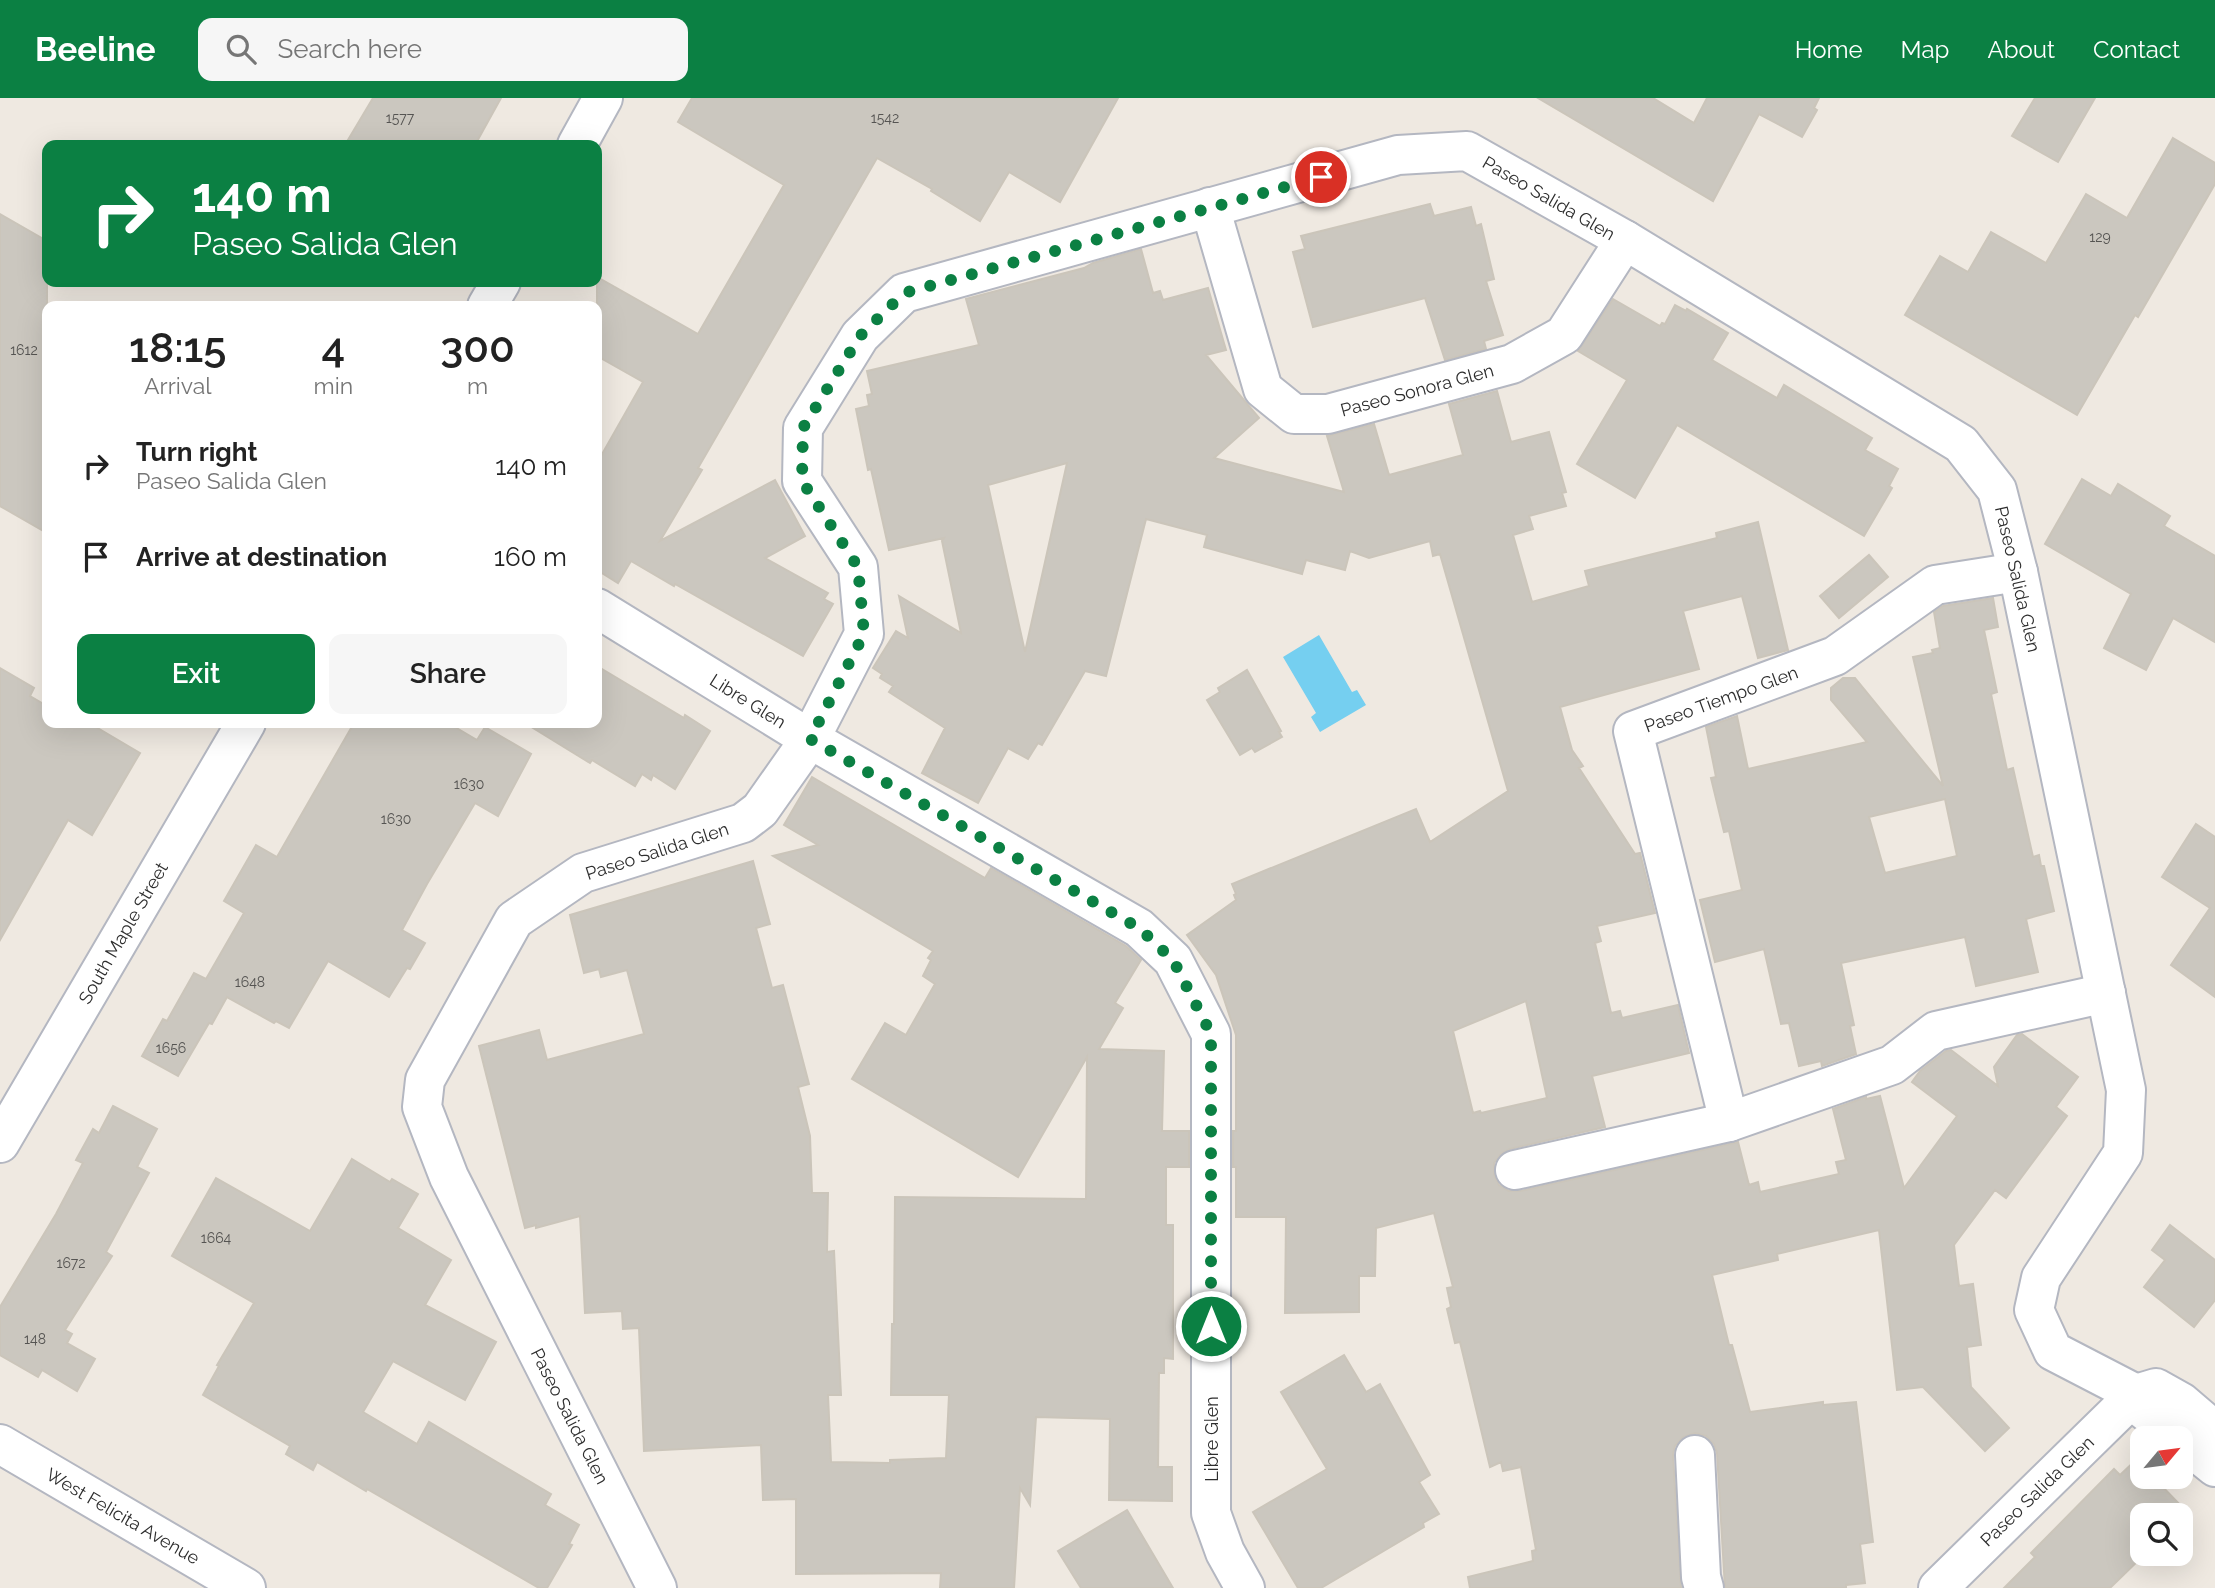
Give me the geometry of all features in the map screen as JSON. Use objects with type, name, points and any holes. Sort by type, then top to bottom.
[{"type":"street","points":[[580,140],[604,98]]},
{"type":"street","name":"Paseo Salida Glen","points":[[657,1588],[449,1177],[422,1107],[425,1080],[514,920],[583,873],[743,823],[760,810],[810,739],[864,634],[858,567],[802,481],[803,428],[860,336],[904,293],[1398,155],[1467,151],[1625,240],[1961,444],[1997,490],[2018,572],[2126,1090],[2123,1153],[2041,1278],[2034,1310],[2053,1351],[2136,1394]]},
{"type":"street","name":"Paseo Sonora Glen","points":[[1210,208],[1264,389],[1294,415],[1328,414],[1512,364],[1563,335],[1625,240]]},
{"type":"street","name":"Paseo Tiempo Glen","points":[[1729,1122],[1633,731],[1835,656],[1935,585],[2018,572]]},
{"type":"street","name":"Libre Glen","points":[[602,611],[810,739],[1139,928],[1173,960],[1211,1034],[1211,1513],[1225,1552],[1245,1588]]},
{"type":"street","name":"South Maple Street","points":[[0,1143],[243,728]]},
{"type":"street","points":[[1515,1170],[1729,1122],[1892,1065],[1936,1031],[2106,993]]},
{"type":"street","name":"Paseo Salida Glen","points":[[1938,1588],[2136,1394],[2156,1388],[2181,1402],[2212,1449]]},
{"type":"street","name":"West Felicita Avenue","points":[[0,1444],[246,1588]]},
{"type":"street","points":[[1695,1455],[1701,1577],[1704,1588]]},
{"type":"water","points":[[1319,635],[1352,692],[1357,690],[1366,705],[1320,732],[1311,717],[1316,713],[1283,657]]},
{"type":"building","points":[[373,98],[501,98],[478,140],[348,140]]},
{"type":"building","points":[[692,98],[1118,98],[1060,202],[1009,172],[980,221],[931,191],[932,189],[877,158],[698,468],[702,470],[660,541],[775,480],[805,536],[765,558],[828,593],[824,599],[833,604],[803,656],[631,561],[618,583],[602,573],[602,454],[643,382],[602,359],[602,301],[597,301],[597,287],[602,287],[602,280],[698,334],[784,185],[678,122]]},
{"type":"building","points":[[1538,98],[1653,98],[1694,123],[1707,98],[1819,98],[1814,108],[1817,110],[1802,137],[1759,114],[1713,201]]},
{"type":"building","points":[[2035,98],[2095,98],[2058,162],[2012,136]]},
{"type":"building","points":[[2173,138],[2215,163],[2215,184],[2138,317],[2135,315],[2077,415],[1905,315],[1940,256],[1968,272],[1991,232],[2046,263],[2086,194],[2127,218]]},
{"type":"building","points":[[1430,204],[1434,216],[1471,207],[1476,226],[1481,224],[1494,279],[1486,281],[1503,335],[1484,341],[1486,349],[1445,360],[1425,298],[1313,327],[1293,252],[1305,249],[1301,236]]},
{"type":"building","points":[[0,214],[42,238],[42,287],[47,287],[47,301],[42,301],[42,530],[0,506]]},
{"type":"building","points":[[1141,249],[1153,293],[1160,291],[1163,300],[1208,288],[1226,350],[1206,355],[1259,418],[1214,458],[1344,492],[1327,436],[1374,424],[1389,475],[1463,455],[1449,404],[1497,391],[1511,442],[1549,432],[1566,492],[1562,493],[1566,506],[1529,516],[1533,529],[1513,535],[1532,602],[1589,586],[1585,571],[1717,538],[1716,533],[1758,522],[1788,650],[1758,658],[1742,596],[1683,611],[1699,669],[1560,707],[1572,750],[1583,766],[1579,768],[1635,854],[1640,853],[1655,913],[1597,926],[1601,941],[1595,943],[1611,1013],[1620,1011],[1622,1018],[1678,1005],[1689,1053],[1592,1076],[1605,1127],[1510,1149],[1501,1154],[1494,1163],[1494,1174],[1499,1185],[1509,1191],[1520,1191],[1738,1142],[1749,1185],[1758,1182],[1760,1192],[1839,1174],[1836,1162],[1846,1160],[1833,1109],[1866,1097],[1880,1096],[1904,1188],[1957,1116],[1912,1082],[1920,1071],[1946,1051],[1951,1050],[1998,1086],[1994,1067],[2017,1035],[2022,1034],[2078,1077],[2056,1107],[2067,1116],[2006,1198],[1995,1190],[1954,1245],[1959,1286],[1973,1284],[1981,1345],[1967,1347],[1971,1387],[2009,1428],[1985,1451],[1923,1387],[1897,1390],[1879,1230],[1777,1254],[1778,1260],[1712,1275],[1729,1345],[1732,1345],[1750,1412],[1823,1402],[1823,1405],[1856,1402],[1873,1542],[1860,1544],[1865,1583],[1846,1585],[1846,1588],[1725,1588],[1717,1453],[1714,1444],[1706,1436],[1695,1433],[1683,1437],[1675,1446],[1673,1455],[1681,1588],[1470,1588],[1468,1577],[1533,1561],[1532,1551],[1536,1550],[1521,1467],[1503,1471],[1501,1462],[1490,1467],[1460,1342],[1455,1343],[1447,1309],[1451,1307],[1447,1288],[1453,1287],[1434,1213],[1376,1228],[1375,1276],[1359,1276],[1359,1312],[1285,1313],[1286,1217],[1236,1217],[1233,1131],[1236,1131],[1236,1035],[1216,975],[1187,935],[1236,900],[1232,884],[1416,809],[1430,842],[1508,791],[1440,554],[1433,556],[1430,541],[1369,558],[1350,551],[1345,570],[1306,560],[1302,574],[1204,547],[1207,535],[1146,519],[1106,676],[1085,671],[1042,745],[1038,743],[1028,759],[1008,748],[978,803],[922,773],[945,728],[889,692],[893,686],[880,678],[882,674],[873,668],[896,631],[908,638],[899,596],[961,633],[942,541],[944,538],[889,550],[871,469],[868,470],[856,409],[869,406],[867,395],[872,394],[867,371],[979,345],[966,299],[1084,268]],"holes":[[[1067,463],[1025,652],[988,485]],[[1526,1001],[1547,1098],[1473,1113],[1453,1031]]]},
{"type":"building","points":[[1613,299],[1660,326],[1665,324],[1675,305],[1686,311],[1687,309],[1728,333],[1712,360],[1777,398],[1784,385],[1872,438],[1865,450],[1898,469],[1889,486],[1892,488],[1864,536],[1677,425],[1635,498],[1577,464],[1627,380],[1578,351]]},
{"type":"building","points":[[2082,479],[2111,496],[2118,484],[2170,516],[2164,526],[2215,556],[2215,642],[2173,618],[2146,670],[2104,648],[2131,594],[2045,544]]},
{"type":"building","points":[[1869,555],[1888,577],[1839,618],[1820,596]]},
{"type":"building","points":[[1993,598],[1998,627],[1984,630],[1997,692],[1991,694],[2007,770],[2013,768],[2033,857],[2039,855],[2041,866],[2044,866],[2054,911],[2026,919],[2038,972],[1976,986],[1965,937],[1841,963],[1854,1025],[1850,1026],[1856,1054],[1822,1066],[1821,1061],[1799,1066],[1789,1023],[1781,1024],[1764,949],[1715,962],[1700,900],[1742,890],[1729,831],[1724,832],[1711,778],[1716,777],[1706,727],[1737,716],[1748,769],[1867,742],[1831,700],[1831,688],[1843,678],[1855,678],[1943,786],[1913,657],[1933,653],[1932,650],[1940,648],[1934,612],[1943,606]],"holes":[[[1945,799],[1957,856],[1885,873],[1869,817]]]},
{"type":"building","points":[[0,668],[34,688],[30,696],[42,703],[42,728],[98,728],[140,753],[92,835],[68,820],[0,940]]},
{"type":"building","points":[[602,669],[710,731],[675,789],[653,775],[651,780],[642,774],[635,786],[592,760],[590,763],[533,728],[602,728]]},
{"type":"building","points":[[1247,670],[1282,737],[1255,752],[1252,748],[1240,755],[1207,700],[1220,692],[1218,688]]},
{"type":"building","points":[[351,728],[457,728],[477,740],[487,728],[531,754],[498,816],[475,803],[427,884],[402,930],[425,943],[389,997],[328,961],[289,1028],[276,1021],[274,1023],[227,997],[178,1076],[142,1056],[163,1019],[167,1021],[194,973],[206,979],[244,913],[224,901],[256,845],[277,857]]},
{"type":"building","points":[[812,777],[985,878],[991,868],[1126,946],[1141,960],[1115,1003],[1123,1008],[1099,1049],[1164,1051],[1162,1131],[1189,1131],[1189,1167],[1166,1167],[1166,1225],[1173,1225],[1173,1359],[1164,1358],[1164,1373],[1159,1373],[1158,1467],[1172,1467],[1172,1501],[1109,1500],[1110,1419],[1036,1417],[1030,1505],[1020,1488],[1014,1588],[940,1588],[941,1573],[796,1574],[796,1499],[763,1500],[761,1445],[644,1451],[639,1328],[623,1329],[622,1311],[585,1313],[580,1216],[536,1228],[536,1225],[525,1228],[479,1046],[539,1030],[547,1060],[644,1034],[627,970],[601,977],[599,969],[584,973],[570,915],[753,861],[770,924],[756,928],[772,988],[783,985],[809,1084],[798,1087],[810,1136],[812,1193],[828,1193],[827,1252],[834,1251],[841,1395],[828,1395],[831,1462],[890,1463],[890,1460],[946,1458],[949,1395],[891,1395],[895,1197],[1086,1199],[1087,1057],[1018,1177],[852,1079],[885,1023],[906,1035],[935,984],[923,976],[933,951],[773,856],[818,845],[784,825]]},
{"type":"building","points":[[2196,824],[2215,837],[2215,997],[2171,965],[2210,908],[2162,877]]},
{"type":"building","points":[[113,1106],[157,1129],[137,1167],[149,1173],[106,1252],[112,1256],[65,1330],[72,1334],[67,1343],[95,1359],[77,1391],[42,1370],[38,1377],[0,1355],[0,1307],[83,1163],[76,1160],[93,1129],[99,1133]]},
{"type":"building","points":[[352,1159],[390,1182],[392,1179],[418,1194],[398,1228],[451,1260],[425,1305],[496,1342],[465,1400],[393,1361],[363,1412],[417,1444],[429,1422],[551,1494],[545,1505],[579,1525],[569,1544],[572,1545],[547,1588],[539,1588],[317,1462],[313,1470],[286,1454],[290,1446],[203,1395],[219,1366],[217,1365],[254,1303],[172,1256],[216,1178],[310,1231]]},
{"type":"building","points":[[2170,1225],[2215,1260],[2215,1300],[2194,1327],[2144,1287],[2165,1260],[2152,1250]]},
{"type":"building","points":[[1344,1355],[1366,1392],[1380,1384],[1430,1475],[1419,1482],[1439,1514],[1423,1523],[1424,1527],[1321,1588],[1298,1588],[1253,1512],[1327,1469],[1281,1392]]},
{"type":"building","points":[[2130,1466],[2130,1489],[2165,1489],[2178,1503],[2130,1503],[2130,1566],[2133,1566],[2110,1588],[2004,1588],[2035,1557],[2031,1553],[2114,1469],[2120,1475]]},
{"type":"building","points":[[1127,1510],[1173,1588],[1081,1588],[1058,1551]]},
{"type":"route","points":[[1211,1326],[1211,1034],[1173,960],[1139,928],[810,739],[864,634],[858,567],[802,481],[803,428],[860,336],[904,293],[1321,177]]}]
